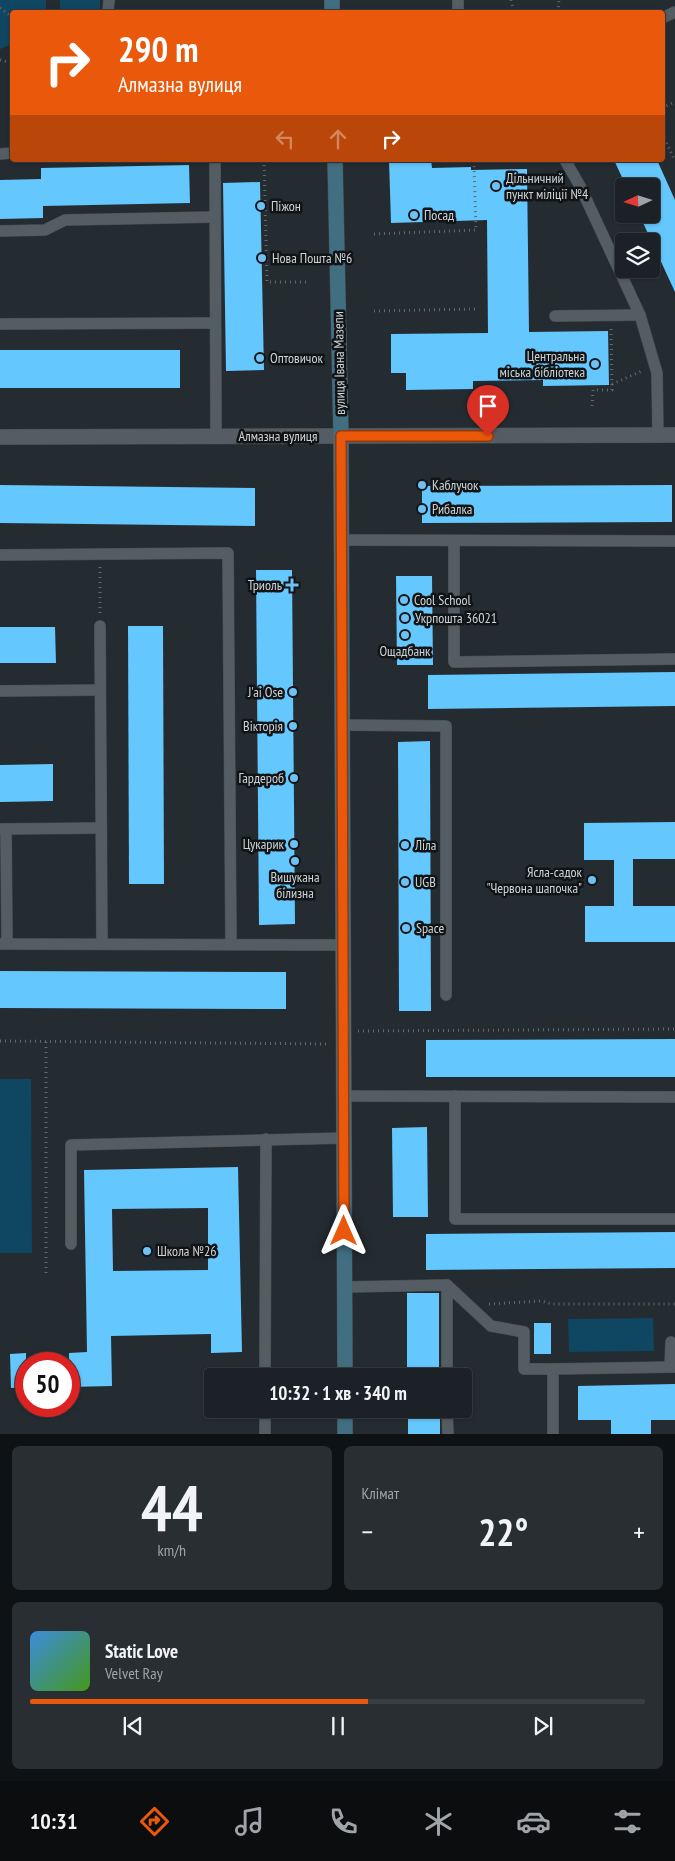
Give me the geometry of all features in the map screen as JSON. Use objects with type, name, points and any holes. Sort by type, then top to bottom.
[{"type":"main road","name":"вулиця Івана Мазепи","points":[[335,162],[341,436],[345,1368]]},
{"type":"main road","points":[[345,1418],[345,1434]]},
{"type":"street","name":"Алмазна вулиця","points":[[0,437],[675,435]]},
{"type":"lane","points":[[215,162],[216,436]]},
{"type":"lane","points":[[566,162],[580,186],[640,315],[657,374],[658,435]]},
{"type":"lane","points":[[0,231],[46,230],[65,220],[215,216]]},
{"type":"lane","points":[[555,316],[640,315]]},
{"type":"lane","points":[[0,324],[215,323]]},
{"type":"lane","points":[[341,540],[675,541]]},
{"type":"lane","points":[[454,541],[454,662],[675,659]]},
{"type":"lane","points":[[0,555],[228,553],[231,944]]},
{"type":"lane","points":[[100,626],[102,944]]},
{"type":"lane","points":[[0,691],[100,690]]},
{"type":"lane","points":[[342,725],[446,726],[446,996]]},
{"type":"lane","points":[[101,828],[3,829],[4,944],[343,945]]},
{"type":"lane","points":[[344,1096],[675,1097]]},
{"type":"lane","points":[[455,1096],[456,1220],[675,1219]]},
{"type":"lane","points":[[71,1244],[71,1145],[344,1138]]},
{"type":"lane","points":[[265,1368],[266,1139]]},
{"type":"lane","points":[[446,1285],[447,1368]]},
{"type":"lane","points":[[345,1287],[446,1285],[491,1326],[524,1332],[524,1369],[673,1367],[670,1342]]},
{"type":"lane","points":[[552,1369],[553,1434]]},
{"type":"lane","points":[[265,1418],[265,1434]]},
{"type":"lane","points":[[447,1418],[448,1434]]},
{"type":"path","points":[[665,140],[675,161]]},
{"type":"path","points":[[264,162],[264,258],[267,282],[308,282]]},
{"type":"path","points":[[374,234],[476,230],[474,165]]},
{"type":"path","points":[[263,206],[306,204]]},
{"type":"path","points":[[264,258],[307,257]]},
{"type":"path","points":[[374,311],[475,309]]},
{"type":"path","points":[[592,406],[592,390],[612,390],[610,315]]},
{"type":"path","points":[[612,384],[655,366]]},
{"type":"path","points":[[100,554],[100,626]]},
{"type":"path","points":[[0,1041],[343,1038],[675,1029]]},
{"type":"path","points":[[46,1042],[46,1276]]},
{"type":"path","points":[[469,1305],[541,1301],[552,1304],[675,1304]]},
{"type":"shaded area","points":[[0,0],[46,0],[46,10],[10,10],[10,45],[0,49]]},
{"type":"shaded area","points":[[60,0],[100,0],[100,10],[60,10]]},
{"type":"shaded area","points":[[0,1079],[31,1079],[32,1253],[0,1253]]},
{"type":"shaded area","points":[[653,1318],[654,1351],[569,1352],[568,1319]]},
{"type":"building","points":[[389,162],[431,162],[432,168],[471,167],[471,170],[527,169],[529,332],[608,331],[609,385],[543,386],[543,380],[473,381],[473,389],[406,390],[406,373],[391,373],[391,334],[488,333],[487,220],[391,223]]},
{"type":"building","points":[[615,162],[658,162],[675,200],[675,292],[660,260],[660,233],[648,233],[643,223],[660,223],[660,178],[622,178]]},
{"type":"building","points":[[189,165],[190,203],[43,206],[43,218],[0,219],[0,180],[41,179],[41,168]]},
{"type":"building","points":[[260,182],[264,370],[226,371],[223,183]]},
{"type":"building","points":[[0,350],[180,350],[180,388],[0,388]]},
{"type":"building","points":[[0,485],[255,488],[255,526],[0,523]]},
{"type":"building","points":[[672,485],[672,522],[422,523],[422,486]]},
{"type":"building","points":[[256,570],[292,570],[295,924],[259,925]]},
{"type":"building","points":[[396,576],[432,576],[433,665],[397,665]]},
{"type":"building","points":[[128,626],[163,626],[164,884],[129,884]]},
{"type":"building","points":[[0,627],[55,627],[56,663],[0,663]]},
{"type":"building","points":[[675,672],[675,706],[428,709],[428,675]]},
{"type":"building","points":[[430,741],[431,1011],[399,1011],[398,742]]},
{"type":"building","points":[[53,764],[53,801],[0,802],[0,765]]},
{"type":"building","points":[[675,822],[675,859],[633,859],[633,906],[675,906],[675,942],[585,942],[585,906],[614,906],[614,860],[584,860],[584,823]]},
{"type":"building","points":[[0,971],[286,972],[286,1009],[0,1008]]},
{"type":"building","points":[[675,1039],[675,1077],[426,1077],[426,1040]]},
{"type":"building","points":[[427,1127],[428,1217],[393,1217],[392,1128]]},
{"type":"building","points":[[238,1167],[242,1352],[211,1353],[211,1334],[111,1336],[112,1386],[80,1387],[80,1352],[87,1352],[84,1170]],"holes":[[[208,1208],[208,1270],[113,1271],[112,1209]]]},
{"type":"building","points":[[675,1232],[675,1268],[426,1270],[426,1234]]},
{"type":"building","points":[[407,1293],[439,1293],[439,1368],[407,1368]]},
{"type":"building","points":[[534,1323],[551,1323],[551,1354],[534,1354]]},
{"type":"building","points":[[10,1354],[15,1354],[15,1388],[11,1388]]},
{"type":"building","points":[[675,1384],[675,1420],[651,1420],[651,1434],[611,1434],[611,1420],[578,1420],[578,1386]]},
{"type":"building","points":[[408,1418],[440,1418],[440,1434],[408,1434]]},
{"type":"place","name":"Дільничний пункт міліції №4","points":[[496,186]]},
{"type":"place","name":"Піжон","points":[[261,206]]},
{"type":"place","name":"Посад","points":[[414,215]]},
{"type":"place","name":"Нова Пошта №6","points":[[262,258]]},
{"type":"place","name":"Оптовичок","points":[[260,358]]},
{"type":"place","name":"Центральна міська бібліотека","points":[[595,364]]},
{"type":"place","name":"Каблучок","points":[[422,485]]},
{"type":"place","name":"Рибалка","points":[[422,509]]},
{"type":"place","name":"Триоль","points":[[292,585]]},
{"type":"place","name":"Cool School","points":[[404,600]]},
{"type":"place","name":"Укрпошта 36021","points":[[405,618]]},
{"type":"place","name":"Ощадбанк","points":[[405,635]]},
{"type":"place","name":"J'ai Ose","points":[[293,692]]},
{"type":"place","name":"Вікторія","points":[[293,726]]},
{"type":"place","name":"Гардероб","points":[[294,778]]},
{"type":"place","name":"Цукарик","points":[[294,844]]},
{"type":"place","name":"Ліла","points":[[405,845]]},
{"type":"place","name":"Вишукана білизна","points":[[295,861]]},
{"type":"place","name":"Ясла-садок \"Червона шапочка\"","points":[[592,880]]},
{"type":"place","name":"UGB","points":[[405,882]]},
{"type":"place","name":"Space","points":[[406,928]]},
{"type":"place","name":"Школа №26","points":[[147,1251]]},
{"type":"route","points":[[344,1231],[341,436],[488,436]]}]
